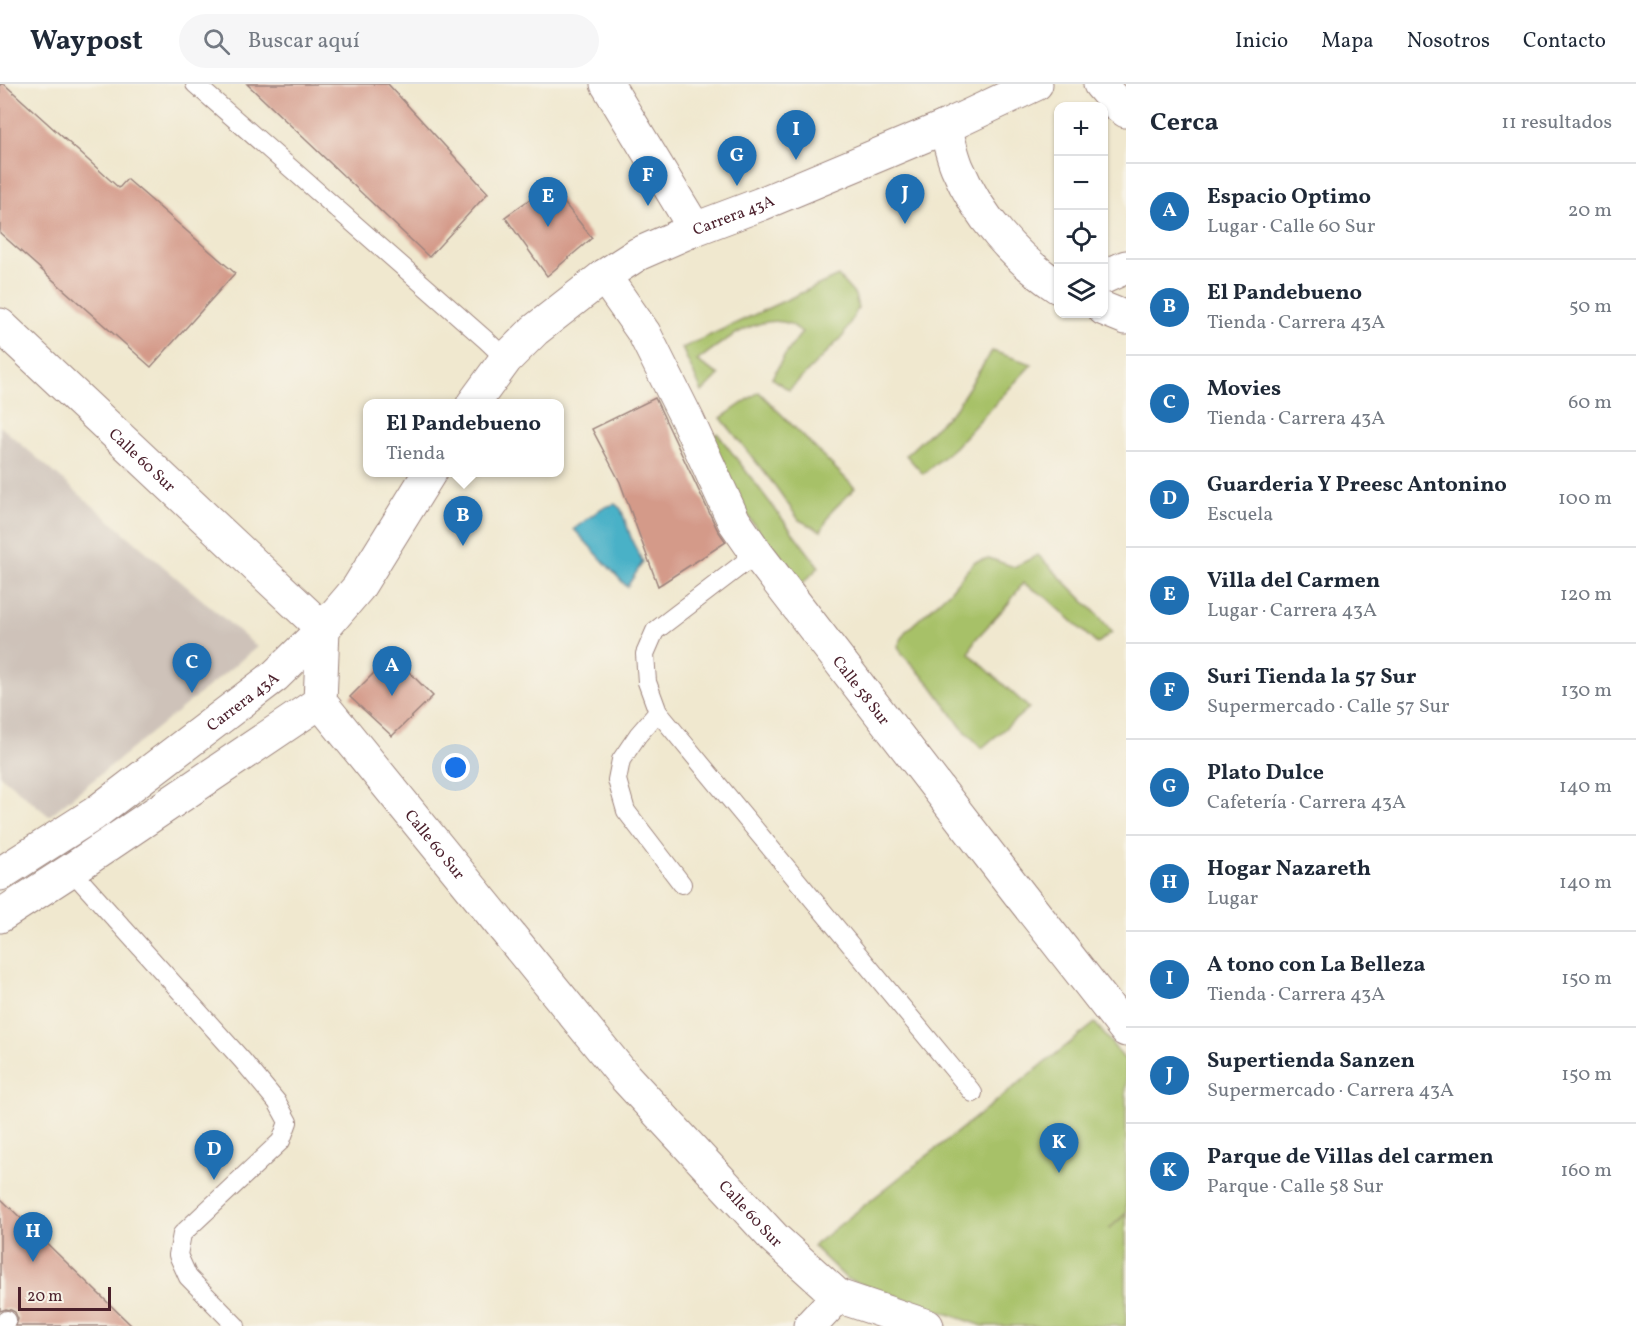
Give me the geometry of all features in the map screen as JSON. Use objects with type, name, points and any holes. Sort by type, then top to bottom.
[{"type":"street","points":[[607,84],[695,229]]},
{"type":"street","name":"Carrera 43A","points":[[477,399],[506,359],[535,330],[604,276],[638,254],[945,127],[1036,84]]},
{"type":"street","points":[[1100,84],[1126,111]]},
{"type":"street","points":[[945,127],[964,184],[987,218],[1011,249],[1039,275],[1054,284]]},
{"type":"street","points":[[1108,275],[1126,267]]},
{"type":"street","name":"Calle 58 Sur","points":[[604,276],[639,325],[688,421],[734,520],[757,553],[1119,1008]]},
{"type":"street","points":[[1108,311],[1126,318]]},
{"type":"street","name":"Calle 60 Sur","points":[[0,325],[323,629]]},
{"type":"street","name":"Carrera 43A","points":[[0,874],[94,814],[275,676],[323,629],[358,588],[427,477]]},
{"type":"street","points":[[0,916],[320,702],[323,629]]},
{"type":"street","name":"Calle 60 Sur","points":[[320,702],[625,1077],[774,1238],[838,1296],[927,1326]]},
{"type":"street","points":[[810,1326],[838,1296]]},
{"type":"lane","points":[[195,84],[506,359]]},
{"type":"lane","points":[[757,553],[655,631],[645,654],[647,682],[658,712],[973,1093]]},
{"type":"lane","points":[[658,712],[621,760],[617,780],[626,811],[682,884]]},
{"type":"lane","points":[[71,870],[242,1060],[277,1102],[288,1122],[281,1141],[182,1234],[178,1255],[188,1277],[236,1326]]},
{"type":"shaded area","points":[[0,426],[257,647],[49,816],[0,775]]},
{"type":"green space","points":[[838,276],[855,295],[858,308],[843,336],[789,390],[772,378],[802,332],[790,324],[778,321],[766,322],[741,331],[697,361],[719,375],[702,392],[682,348]]},
{"type":"green space","points":[[992,351],[1032,364],[955,447],[923,474],[906,455],[955,409]]},
{"type":"green space","points":[[759,392],[855,488],[832,511],[821,531],[799,520],[721,418]]},
{"type":"green space","points":[[717,433],[819,567],[802,584],[773,552],[717,472],[706,443]]},
{"type":"green space","points":[[1038,555],[1112,632],[1097,644],[1046,597],[1023,583],[1008,604],[975,640],[969,653],[1029,708],[982,748],[961,727],[931,685],[902,654],[898,646],[905,632],[950,591],[974,562],[989,558],[1014,567]]},
{"type":"green space","points":[[1095,1023],[1126,1061],[1126,1213],[1109,1229],[1126,1214],[1126,1326],[983,1326],[847,1279],[813,1246]]},
{"type":"water","points":[[615,504],[621,509],[633,543],[643,562],[627,587],[574,529],[602,508]]},
{"type":"building","points":[[0,84],[4,84],[119,188],[127,179],[235,273],[151,367],[0,233]]},
{"type":"building","points":[[247,84],[388,84],[488,193],[429,257]]},
{"type":"building","points":[[550,185],[592,238],[547,276],[505,217]]},
{"type":"building","points":[[655,398],[717,529],[726,542],[658,586],[620,482],[592,429]]},
{"type":"building","points":[[392,655],[433,696],[392,736],[350,697]]},
{"type":"building","points":[[0,1198],[132,1326],[16,1326],[18,1319],[15,1312],[6,1309],[0,1311]]},
{"type":"place","name":"A tono con La Belleza","points":[[796,160]]},
{"type":"place","name":"Plato Dulce","points":[[737,186]]},
{"type":"place","name":"Suri Tienda la 57 Sur","points":[[648,206]]},
{"type":"place","name":"Supertienda Sanzen","points":[[905,224]]},
{"type":"place","name":"Villa del Carmen","points":[[548,227]]},
{"type":"place","name":"El Pandebueno","points":[[463,546]]},
{"type":"place","name":"Movies","points":[[192,693]]},
{"type":"place","name":"Espacio Optimo","points":[[392,696]]},
{"type":"place","name":"Parque de Villas del carmen","points":[[1059,1173]]},
{"type":"place","name":"Guarderia Y Preesc Antonino","points":[[214,1180]]},
{"type":"place","name":"Hogar Nazareth","points":[[33,1262]]}]
